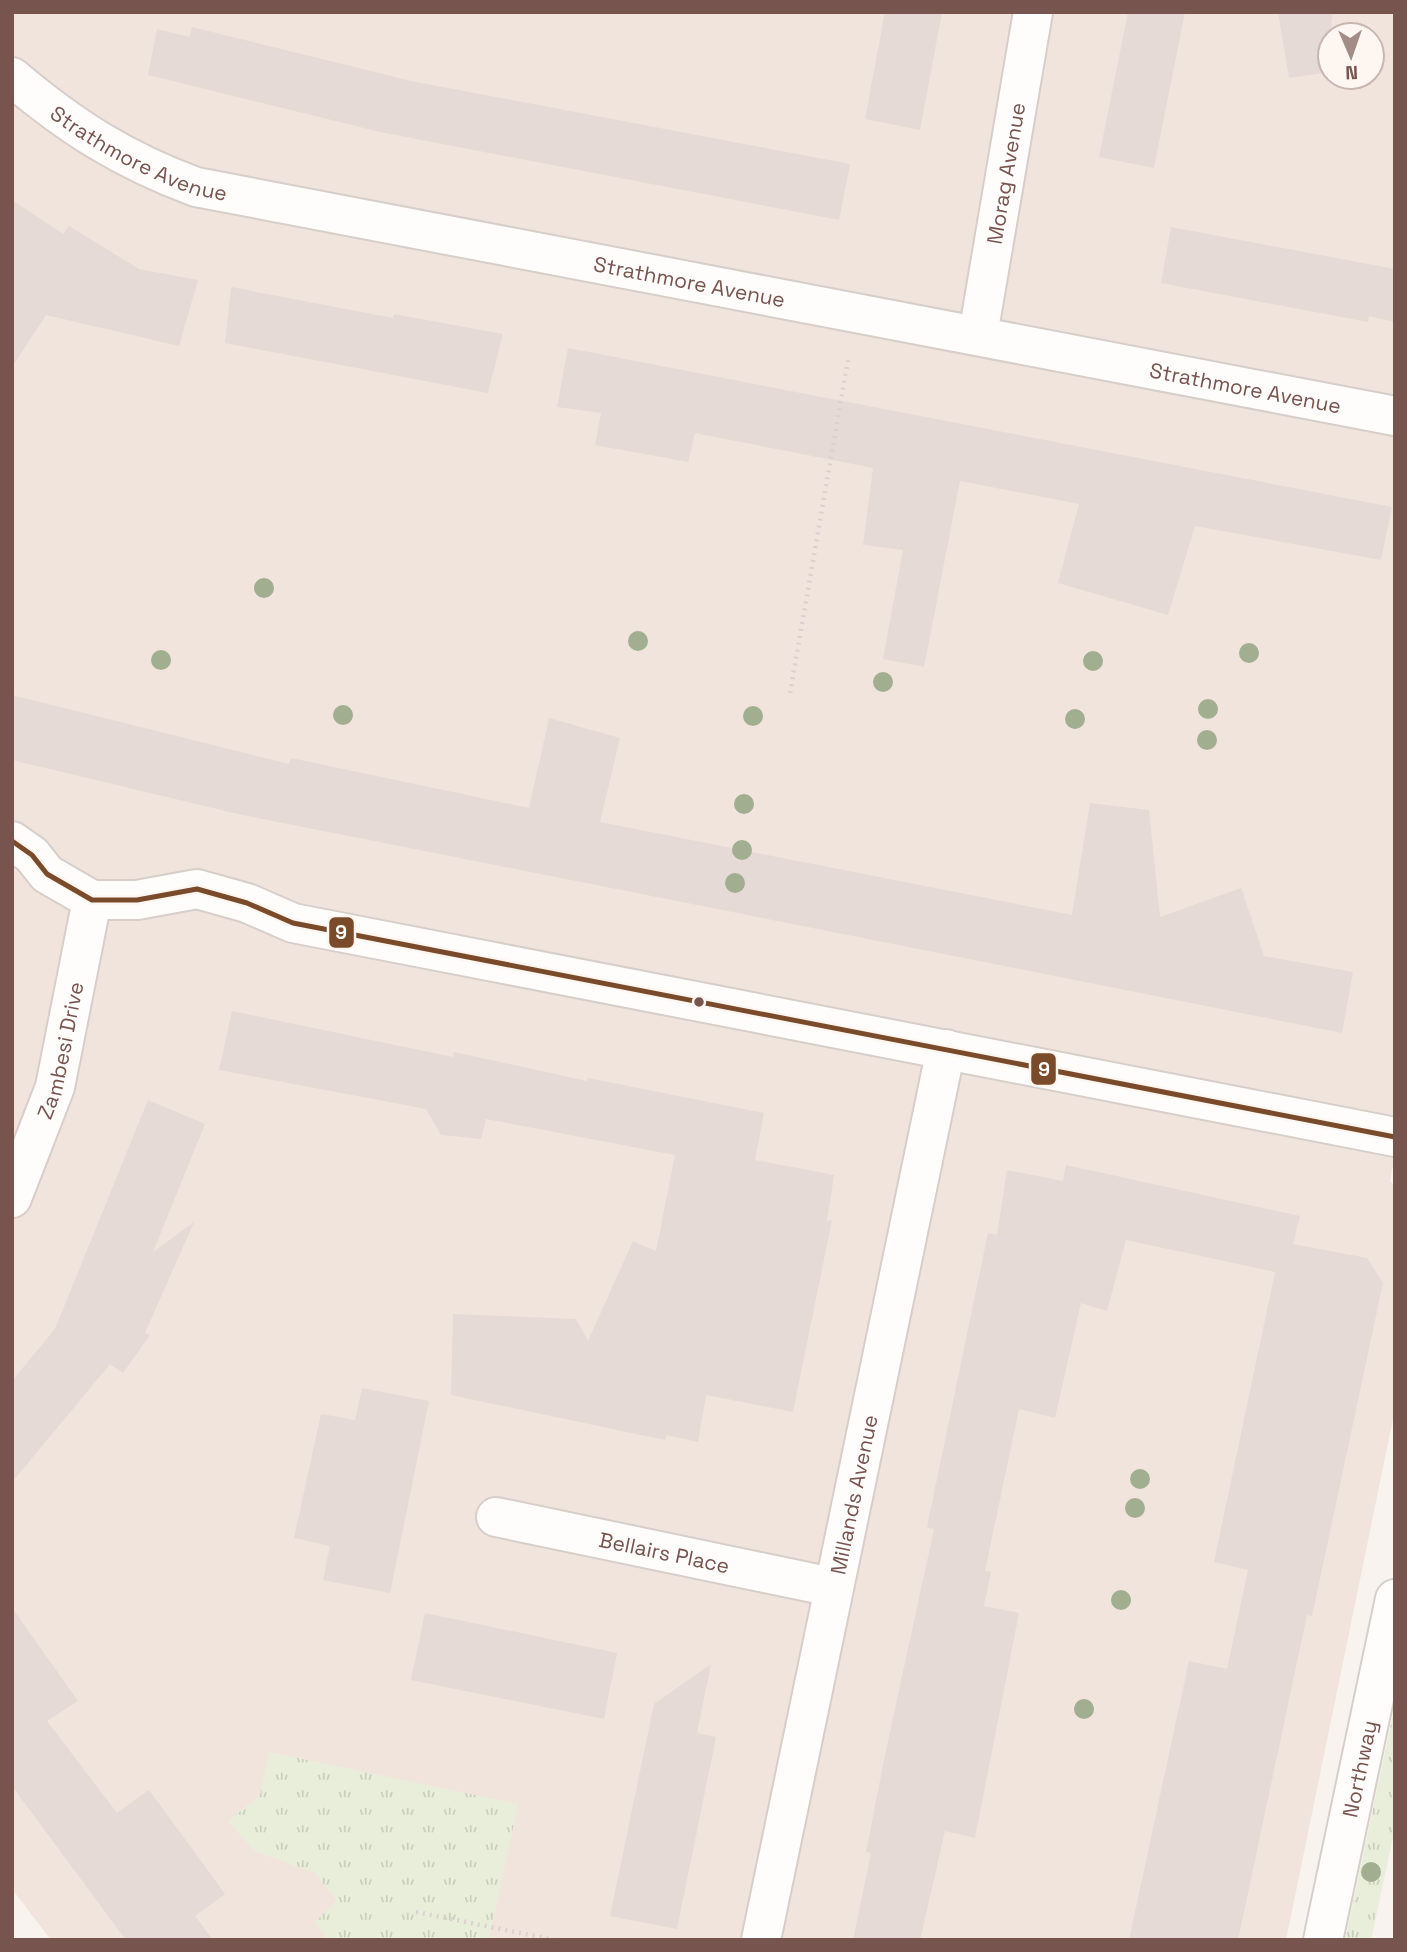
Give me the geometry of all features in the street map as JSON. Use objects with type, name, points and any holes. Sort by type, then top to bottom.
[{"type":"street","name":"Morag Avenue","points":[[978,335],[1033,12]]},
{"type":"street","name":"Strathmore Avenue","points":[[12,77],[61,118],[116,153],[196,187],[1395,416]]},
{"type":"street","points":[[12,841],[32,855],[47,874],[92,900],[137,900],[197,889],[247,904],[293,923],[1395,1137]]},
{"type":"street","name":"Zambesi Drive","points":[[12,1198],[54,1087],[92,900]]},
{"type":"street","name":"Millands Avenue","points":[[761,1940],[832,1587],[946,1049]]},
{"type":"street","name":"Bellairs Place","points":[[496,1517],[832,1587]]},
{"type":"street","name":"Northway","points":[[1322,1940],[1395,1599]]},
{"type":"path","points":[[790,693],[856,312]]},
{"type":"path","points":[[416,1912],[555,1940]]},
{"type":"shaded area","points":[[12,12],[1395,12],[1395,1154],[1390,1181],[1395,1186],[1395,1409],[1286,1940],[51,1940],[12,1889]]},
{"type":"green space","points":[[1395,1705],[1395,1828],[1371,1940],[1345,1940]]},
{"type":"green space","points":[[269,1752],[518,1804],[489,1940],[328,1940],[315,1922],[337,1901],[315,1873],[255,1851],[228,1821],[260,1796]]},
{"type":"building","points":[[885,12],[942,12],[920,130],[865,119]]},
{"type":"building","points":[[1128,12],[1185,12],[1154,168],[1099,157]]},
{"type":"building","points":[[1278,12],[1333,12],[1332,21],[1316,21],[1316,74],[1289,78]]},
{"type":"building","points":[[192,27],[411,81],[850,164],[839,220],[380,132],[148,75],[157,29],[190,37]]},
{"type":"building","points":[[12,200],[63,234],[69,226],[139,269],[198,280],[179,346],[46,315],[12,367]]},
{"type":"building","points":[[1171,227],[1395,269],[1395,322],[1369,316],[1368,322],[1161,283]]},
{"type":"building","points":[[231,287],[393,318],[394,314],[503,334],[488,393],[225,343]]},
{"type":"building","points":[[568,348],[1392,507],[1381,560],[1195,526],[1168,615],[1058,583],[1079,504],[960,481],[924,667],[883,659],[903,550],[863,545],[873,468],[695,433],[688,462],[595,445],[601,413],[557,407]]},
{"type":"building","points":[[12,695],[289,764],[291,758],[529,808],[549,718],[620,738],[600,822],[1072,915],[1090,803],[1149,810],[1160,917],[1241,888],[1264,956],[1353,972],[1342,1033],[238,814],[12,760]]},
{"type":"building","points":[[232,1011],[453,1057],[454,1052],[587,1081],[588,1078],[764,1113],[755,1160],[834,1175],[827,1221],[832,1220],[793,1412],[706,1395],[698,1442],[666,1435],[665,1440],[451,1395],[453,1314],[576,1319],[588,1341],[633,1241],[656,1251],[675,1155],[486,1119],[481,1139],[441,1135],[426,1109],[219,1070]]},
{"type":"building","points":[[148,1100],[205,1124],[153,1252],[194,1222],[145,1333],[150,1335],[123,1373],[110,1364],[12,1482],[12,1381],[55,1329]]},
{"type":"building","points":[[1066,1165],[1300,1216],[1293,1244],[1367,1258],[1383,1283],[1312,1616],[1307,1615],[1238,1940],[1129,1940],[1189,1661],[1227,1669],[1248,1570],[1214,1562],[1275,1272],[1126,1240],[1107,1311],[1081,1303],[1055,1418],[1019,1409],[985,1571],[991,1572],[984,1606],[1019,1613],[975,1838],[945,1831],[920,1940],[853,1940],[871,1853],[866,1852],[885,1755],[934,1529],[927,1527],[988,1233],[997,1235],[1007,1170],[1063,1181]]},
{"type":"building","points":[[362,1388],[429,1401],[390,1593],[323,1580],[330,1546],[294,1538],[321,1414],[355,1420]]},
{"type":"building","points":[[12,1608],[78,1701],[47,1721],[117,1813],[149,1790],[225,1894],[195,1916],[213,1940],[126,1940],[12,1786]]},
{"type":"building","points":[[425,1613],[617,1653],[604,1719],[411,1680]]},
{"type":"building","points":[[711,1664],[697,1733],[716,1737],[677,1929],[610,1916],[654,1704]]},
{"type":"transit line","name":"9","points":[[12,841],[32,855],[47,874],[92,900],[137,900],[197,889],[247,903],[293,923],[1395,1137]]}]
